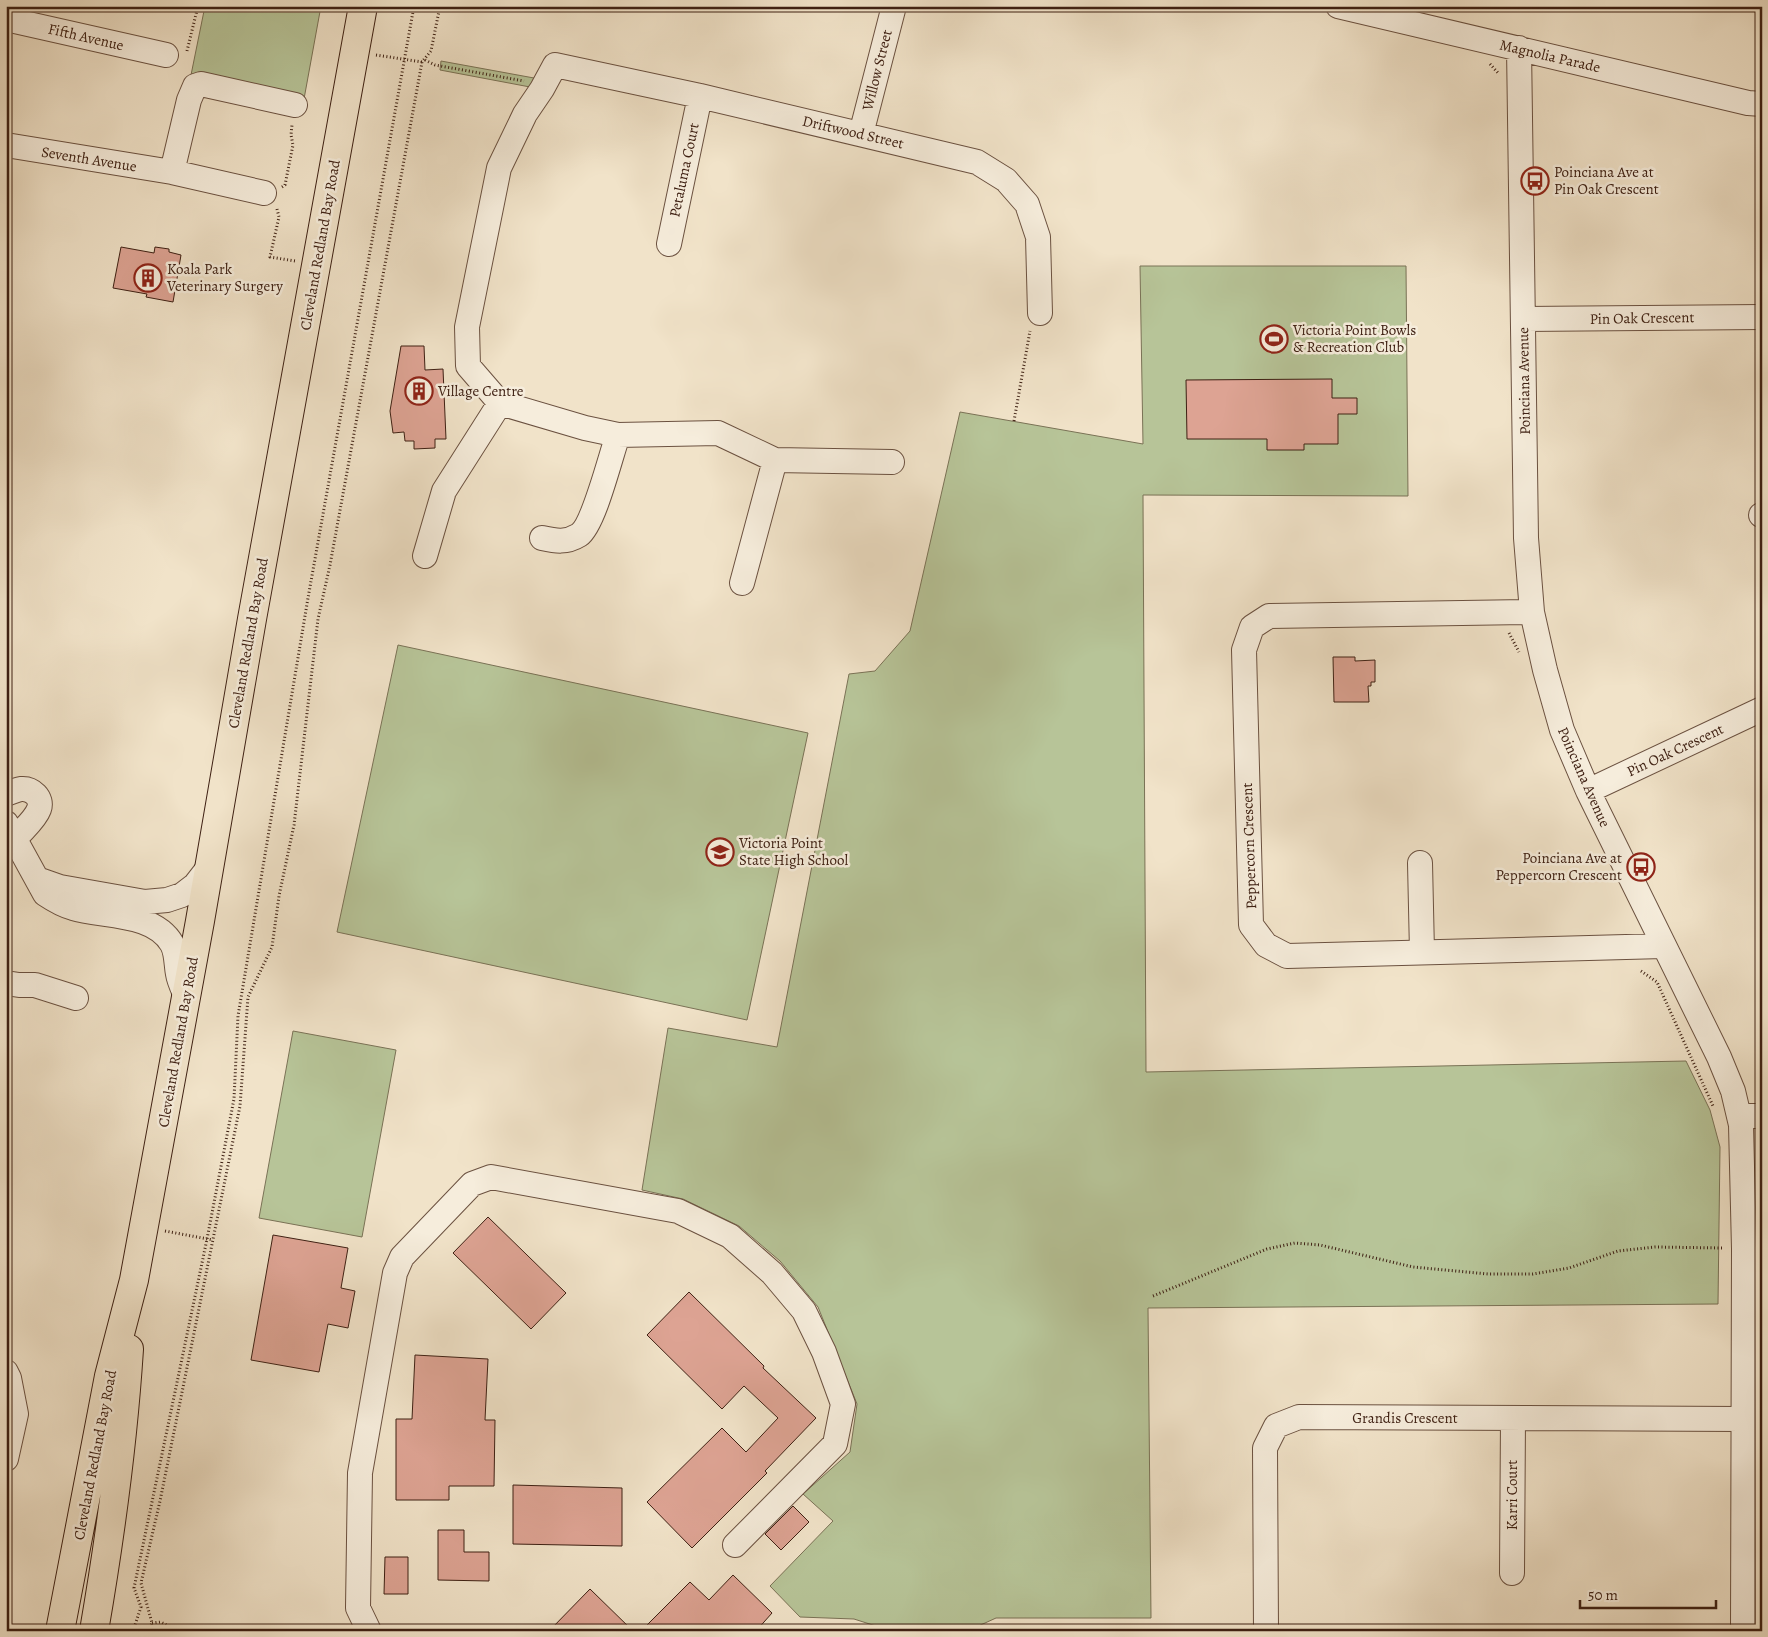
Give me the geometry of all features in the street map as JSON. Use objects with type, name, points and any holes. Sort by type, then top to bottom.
[{"type":"highway","name":"Cleveland Redland Bay Road","points":[[60,1631],[109,1376],[134,1280],[144,1227],[363,6]]},
{"type":"highway","name":"Cleveland Redland Bay Road","points":[[94,1631],[111,1522],[127,1388],[134,1280]]},
{"type":"street","name":"Willow Street","points":[[861,134],[894,6]]},
{"type":"street","name":"Magnolia Parade","points":[[1338,6],[1748,103],[1762,104]]},
{"type":"street","name":"Fifth Avenue","points":[[6,19],[166,55]]},
{"type":"street","name":"Poinciana Avenue","points":[[1519,48],[1526,538],[1532,612],[1545,670],[1562,730],[1588,791],[1719,1058],[1733,1091],[1751,1116],[1741,1125],[1744,1248],[1742,1419],[1752,1597],[1743,1631]]},
{"type":"street","name":"Driftwood Street","points":[[500,403],[468,366],[467,328],[499,168],[525,114],[555,65],[700,96],[977,162],[1006,180],[1027,204],[1038,237],[1040,313]]},
{"type":"street","points":[[172,172],[189,100],[195,86],[201,84],[295,105]]},
{"type":"street","name":"Petaluma Court","points":[[669,244],[700,96]]},
{"type":"street","name":"Seventh Avenue","points":[[6,145],[172,172],[264,193]]},
{"type":"street","name":"Pin Oak Crescent","points":[[1523,320],[1762,317]]},
{"type":"street","points":[[425,556],[444,491],[500,403],[585,428],[618,434],[718,433],[775,460],[892,462]]},
{"type":"street","points":[[542,538],[561,542],[580,534],[591,518],[618,434]]},
{"type":"street","points":[[742,583],[775,460]]},
{"type":"street","name":"Peppercorn Crescent","points":[[1532,612],[1269,616],[1252,627],[1244,650],[1251,925],[1266,945],[1288,956],[1663,946]]},
{"type":"street","name":"Pin Oak Crescent","points":[[1588,791],[1762,709]]},
{"type":"street","points":[[6,794],[23,789],[32,791],[39,799],[40,807],[35,816],[10,831],[45,894],[73,908],[135,918],[157,928],[168,937],[173,946],[178,975],[186,996]]},
{"type":"street","points":[[1420,863],[1422,952]]},
{"type":"street","points":[[38,880],[60,887],[146,902],[167,900],[182,894],[195,885],[209,867]]},
{"type":"street","points":[[6,983],[36,985],[76,998]]},
{"type":"street","points":[[369,1631],[358,1608],[360,1472],[395,1273],[402,1257],[472,1184],[491,1177],[678,1211],[730,1236],[772,1274],[804,1311],[824,1352],[843,1404],[835,1444],[735,1545]]},
{"type":"street","points":[[6,1372],[9,1378],[16,1414],[6,1459]]},
{"type":"street","name":"Grandis Crescent","points":[[1266,1631],[1265,1448],[1276,1426],[1299,1417],[1742,1419]]},
{"type":"street","name":"Karri Court","points":[[1512,1573],[1513,1418]]},
{"type":"path","points":[[195,86],[187,76],[185,59],[198,6]]},
{"type":"path","points":[[134,1631],[141,1607],[134,1588],[234,1100],[238,1016],[306,608],[414,6]]},
{"type":"path","points":[[148,1631],[152,1623],[141,1583],[160,1501],[240,1106],[248,997],[272,946],[279,896],[294,825],[318,619],[330,566],[423,61],[431,51],[440,6]]},
{"type":"path","points":[[355,51],[423,61],[435,65],[526,81]]},
{"type":"path","points":[[1014,421],[1029,332],[1040,313]]},
{"type":"path","points":[[1641,971],[1657,982],[1714,1107]]},
{"type":"path","points":[[144,1227],[213,1240]]},
{"type":"path","points":[[1725,1239],[1725,1254]]},
{"type":"path","points":[[1152,1296],[1267,1249],[1295,1243],[1320,1245],[1414,1267],[1488,1274],[1533,1274],[1568,1268],[1618,1251],[1646,1248],[1725,1248]]},
{"type":"path","points":[[152,1623],[161,1622],[177,1631]]},
{"type":"green space","points":[[205,6],[321,6],[304,99],[191,75]]},
{"type":"green space","points":[[441,61],[534,78],[530,87],[440,70]]},
{"type":"green space","points":[[1140,266],[1406,266],[1408,496],[1143,495],[1146,1072],[1686,1061],[1710,1110],[1720,1147],[1718,1304],[1148,1308],[1151,1618],[996,1618],[974,1628],[879,1627],[854,1619],[800,1617],[770,1586],[833,1521],[803,1494],[850,1452],[857,1404],[818,1307],[780,1261],[739,1226],[683,1199],[642,1190],[668,1028],[777,1047],[849,674],[875,671],[910,631],[960,412],[1143,444]]},
{"type":"green space","points":[[398,645],[808,733],[747,1020],[337,932]]},
{"type":"green space","points":[[293,1031],[396,1050],[362,1237],[259,1218]]},
{"type":"green space","points":[[1762,1138],[1762,1351],[1757,1156],[1758,1145]]},
{"type":"building","name":"Koala Park Veterinary Surgery","points":[[121,247],[154,253],[155,247],[169,249],[169,252],[181,255],[173,302],[146,297],[147,294],[113,288]]},
{"type":"building","name":"Village Centre","points":[[401,346],[424,346],[425,370],[443,369],[446,439],[435,439],[435,448],[414,449],[414,441],[405,441],[404,432],[393,433],[390,411]]},
{"type":"building","points":[[1332,379],[1332,398],[1357,398],[1357,414],[1338,414],[1338,444],[1304,444],[1304,450],[1267,450],[1267,439],[1187,439],[1186,380]]},
{"type":"building","points":[[1333,657],[1355,657],[1355,661],[1375,660],[1375,682],[1371,682],[1371,686],[1368,686],[1369,702],[1334,702]]},
{"type":"building","points":[[488,1217],[566,1293],[531,1329],[453,1253]]},
{"type":"building","points":[[273,1235],[348,1248],[341,1288],[355,1291],[348,1328],[328,1324],[319,1372],[251,1360]]},
{"type":"building","points":[[689,1292],[764,1366],[763,1368],[816,1418],[765,1471],[767,1473],[692,1548],[647,1502],[722,1428],[746,1452],[778,1418],[744,1386],[722,1409],[647,1335]]},
{"type":"building","points":[[415,1355],[488,1359],[485,1420],[495,1420],[494,1486],[449,1486],[449,1500],[396,1500],[396,1419],[412,1419]]},
{"type":"building","points":[[513,1485],[622,1488],[622,1546],[513,1544]]},
{"type":"building","points":[[793,1506],[809,1522],[781,1550],[765,1534]]},
{"type":"building","points":[[438,1530],[464,1530],[464,1552],[489,1552],[489,1581],[438,1580]]},
{"type":"building","points":[[385,1557],[408,1557],[408,1594],[384,1594]]},
{"type":"building","points":[[733,1575],[772,1613],[756,1631],[641,1631],[690,1582],[709,1600]]},
{"type":"building","points":[[590,1589],[633,1631],[549,1631]]},
{"type":"place","name":"Poinciana Ave at Pin Oak Crescent","points":[[1535,181]]},
{"type":"place","name":"Koala Park Veterinary Surgery","points":[[148,278]]},
{"type":"place","name":"Victoria Point Bowls & Recreation Club","points":[[1274,339]]},
{"type":"place","name":"Village Centre","points":[[419,391]]},
{"type":"place","name":"Victoria Point State High School","points":[[720,852]]},
{"type":"place","name":"Poinciana Ave at Peppercorn Crescent","points":[[1641,867]]}]
